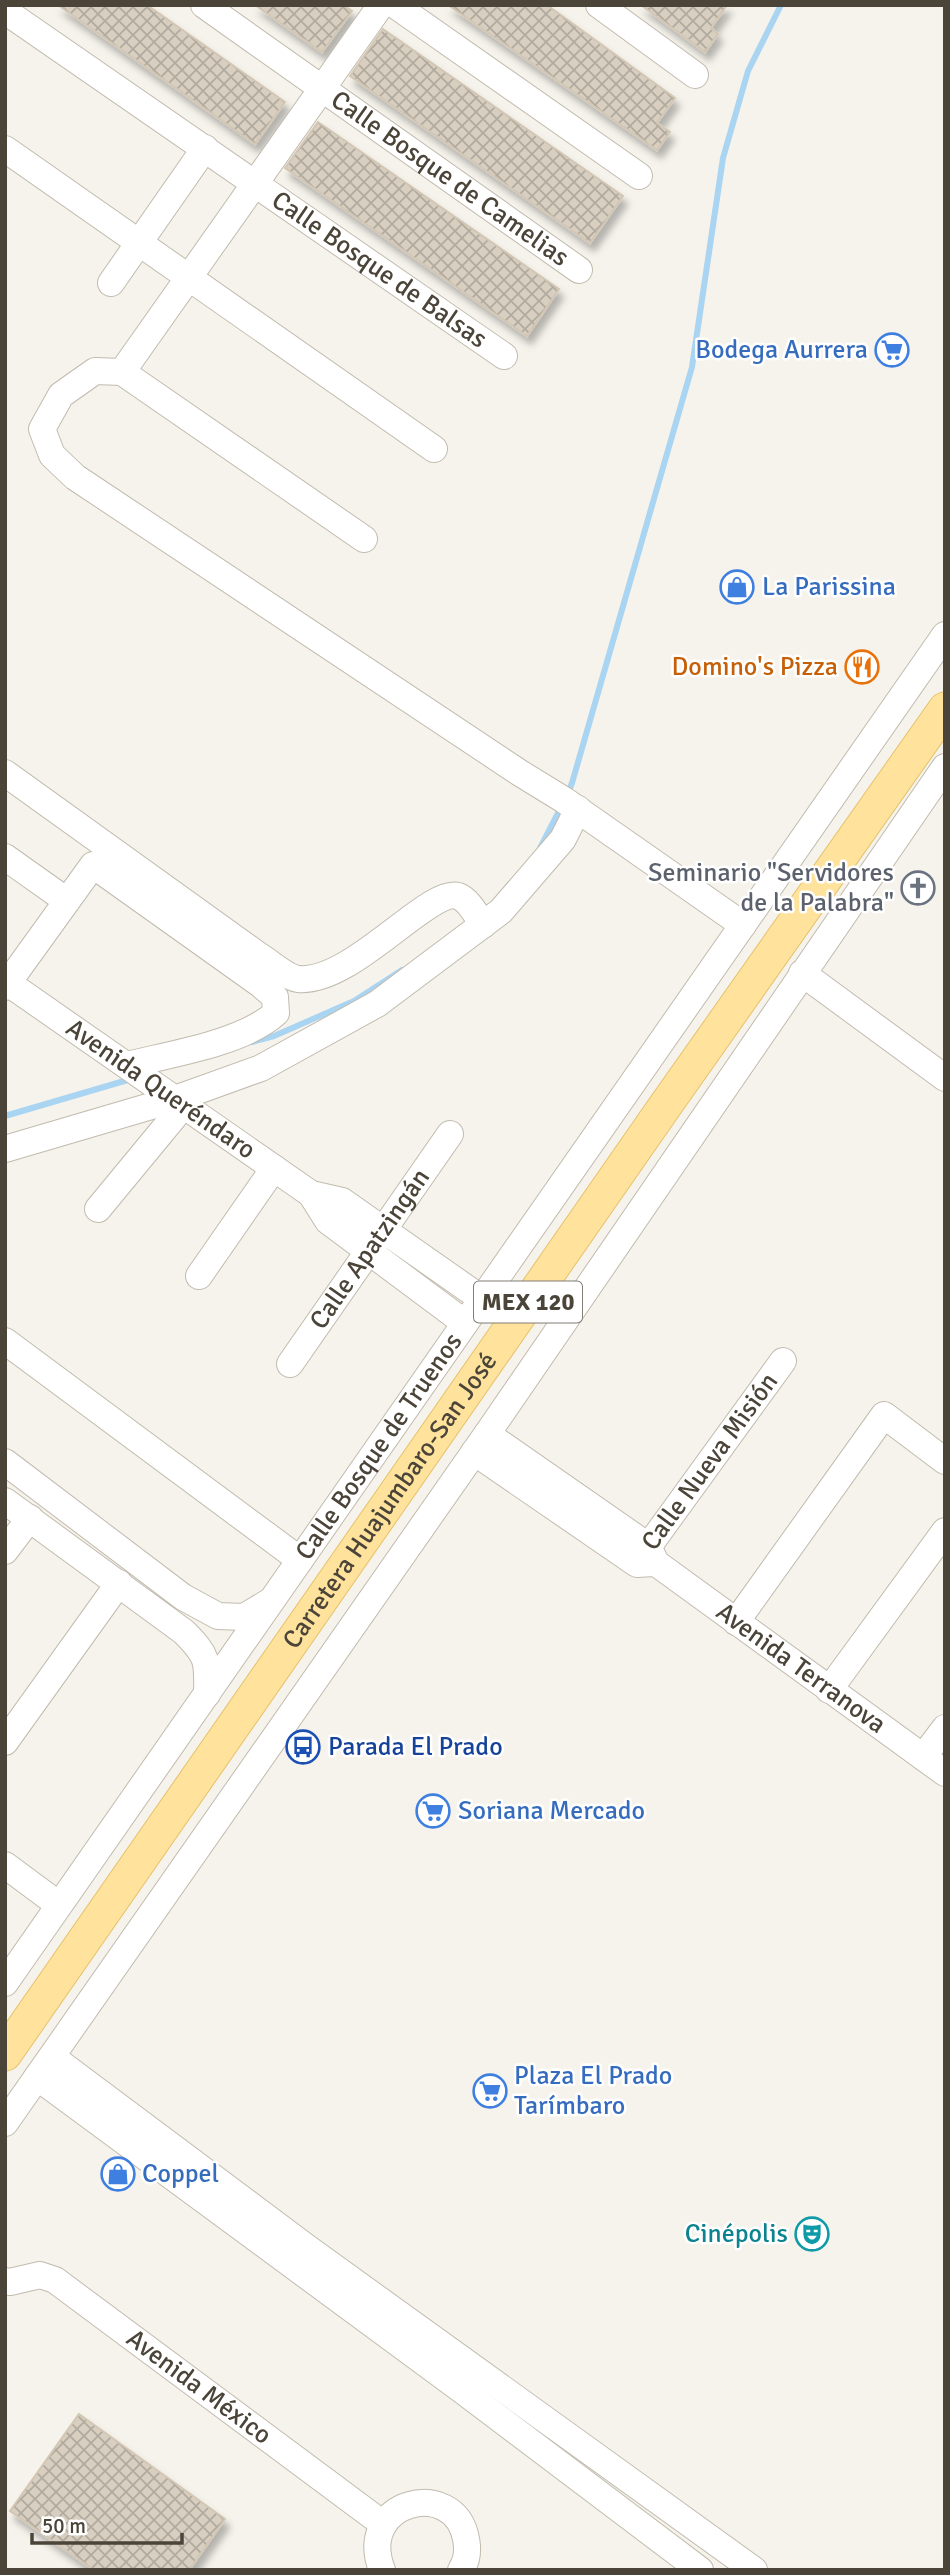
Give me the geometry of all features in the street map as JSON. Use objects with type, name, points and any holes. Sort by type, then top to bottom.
[{"type":"main road","name":"Carretera Huajumbaro-San José","points":[[5,2054],[945,709]]},
{"type":"street","name":"Calle Bosque de Camelias","points":[[204,5],[579,270]]},
{"type":"street","points":[[122,372],[381,5]]},
{"type":"street","points":[[395,5],[639,176]]},
{"type":"street","points":[[598,5],[695,75]]},
{"type":"street","name":"Calle Bosque de Balsas","points":[[5,11],[505,356]]},
{"type":"street","points":[[111,283],[205,148]]},
{"type":"street","points":[[5,149],[435,449]]},
{"type":"street","points":[[364,539],[122,372],[95,371],[61,395],[42,429],[52,455],[75,477],[520,774],[571,805],[743,925]]},
{"type":"street","name":"Calle Bosque de Truenos","points":[[5,1983],[945,635]]},
{"type":"street","points":[[5,2123],[481,1443],[945,767]]},
{"type":"street","points":[[5,773],[295,979],[323,978],[380,944],[410,918],[443,898],[455,895],[476,915]]},
{"type":"street","points":[[5,1149],[174,1099],[261,1068],[377,1004],[476,915],[501,911],[563,839],[571,805]]},
{"type":"street","points":[[5,857],[67,901]]},
{"type":"street","points":[[7,985],[93,865],[275,997],[276,1013],[263,1024],[132,1070]]},
{"type":"street","points":[[802,973],[945,1078]]},
{"type":"street","name":"Avenida Queréndaro","points":[[7,985],[311,1194],[342,1201],[482,1299]]},
{"type":"street","points":[[642,1073],[651,1091],[665,1106],[683,1116],[703,1120]]},
{"type":"street","points":[[98,1209],[174,1099]]},
{"type":"street","name":"Calle Apatzingán","points":[[290,1364],[450,1134]]},
{"type":"street","points":[[199,1276],[274,1168]]},
{"type":"street","name":"Avenida Queréndaro","points":[[311,1194],[328,1222],[465,1323]]},
{"type":"street","points":[[544,1209],[565,1213],[583,1224],[597,1240],[607,1259]]},
{"type":"street","points":[[5,1341],[300,1560]]},
{"type":"street","name":"Calle Nueva Misión","points":[[647,1557],[783,1362]]},
{"type":"street","points":[[736,1622],[884,1415],[945,1461]]},
{"type":"street","name":"Avenida Terranova","points":[[481,1443],[647,1557],[945,1773]]},
{"type":"street","points":[[5,1462],[183,1597],[218,1616],[244,1617],[271,1602]]},
{"type":"street","points":[[5,1501],[119,1583],[197,1645],[208,1665],[207,1694]]},
{"type":"street","points":[[5,1551],[30,1518]]},
{"type":"street","points":[[830,1690],[945,1531]]},
{"type":"street","points":[[5,1742],[119,1583]]},
{"type":"street","points":[[167,1619],[183,1597]]},
{"type":"street","points":[[923,1757],[945,1728]]},
{"type":"street","points":[[89,1861],[98,1881],[114,1897],[133,1906],[154,1908]]},
{"type":"street","points":[[5,1865],[60,1905]]},
{"type":"street","points":[[45,2067],[459,2388],[700,2570]]},
{"type":"street","points":[[45,2067],[306,2247],[754,2570]]},
{"type":"street","name":"Avenida México","points":[[5,2281],[40,2275],[55,2280],[383,2524]]},
{"type":"street","points":[[382,2570],[376,2557],[376,2540],[383,2524],[393,2512],[406,2505],[421,2502],[435,2504],[449,2511],[459,2522],[466,2535],[467,2550],[461,2570]]},
{"type":"building","points":[[58,5],[147,5],[285,102],[255,144]]},
{"type":"building","points":[[255,5],[343,5],[352,11],[322,52]]},
{"type":"building","points":[[448,5],[547,5],[675,98],[657,123],[670,132],[657,150]]},
{"type":"building","points":[[641,5],[727,5],[711,28],[718,34],[705,52]]},
{"type":"building","points":[[383,29],[623,196],[590,243],[350,76]]},
{"type":"building","points":[[318,122],[559,289],[527,336],[285,168]]},
{"type":"building","points":[[79,2414],[225,2519],[189,2570],[94,2570],[10,2511]]},
{"type":"waterway","points":[[567,795],[692,367],[723,158],[748,71],[781,5]]},
{"type":"waterway","points":[[540,848],[562,805]]},
{"type":"waterway","points":[[252,1042],[274,1036],[354,1001],[402,970]]},
{"type":"waterway","points":[[5,1116],[131,1079]]},
{"type":"place","name":"Bodega Aurrera","points":[[892,350]]},
{"type":"place","name":"La Parissina","points":[[737,587]]},
{"type":"place","name":"Domino's Pizza","points":[[862,667]]},
{"type":"place","name":"Seminario \"Servidores de la Palabra\"","points":[[918,888]]},
{"type":"place","name":"Parada El Prado","points":[[303,1747]]},
{"type":"place","name":"Soriana Mercado","points":[[433,1811]]},
{"type":"place","name":"Plaza El Prado Tarímbaro","points":[[490,2091]]},
{"type":"place","name":"Coppel","points":[[118,2174]]},
{"type":"place","name":"Cinépolis","points":[[812,2234]]}]
